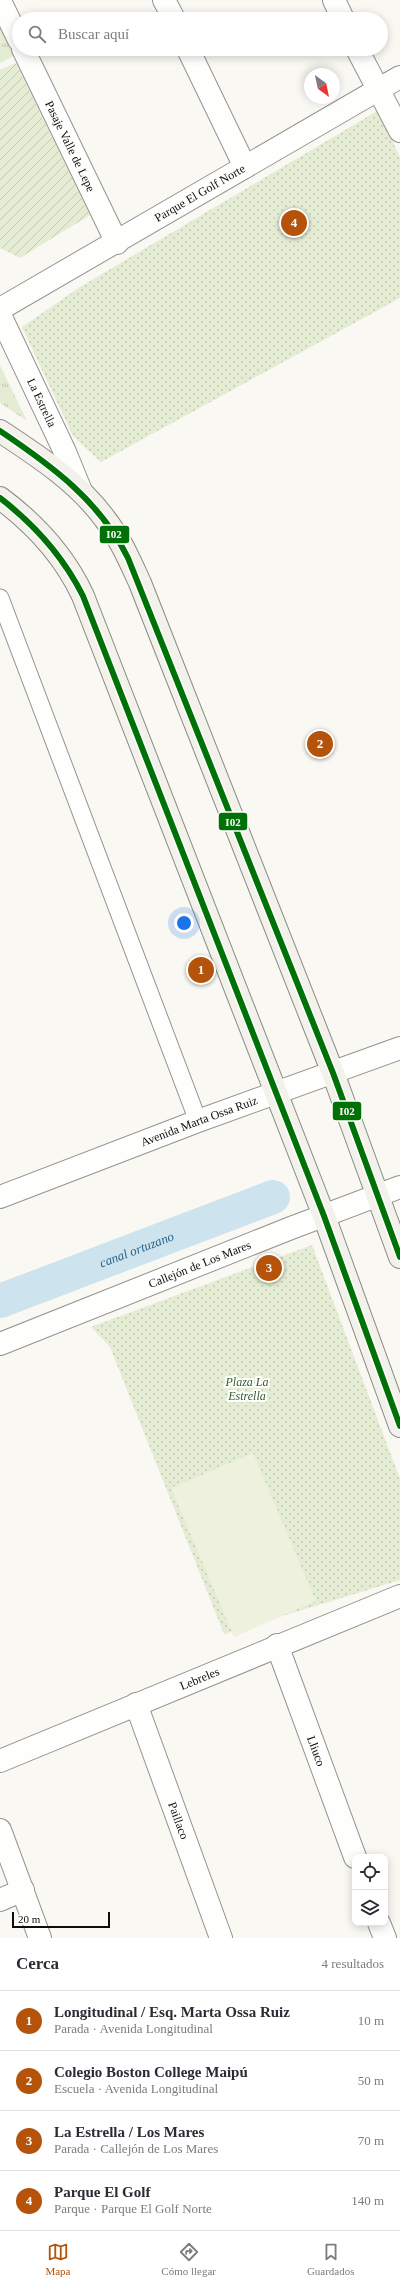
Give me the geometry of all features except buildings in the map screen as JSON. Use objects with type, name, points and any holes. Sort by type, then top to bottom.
[{"type":"main road","points":[[0,431],[48,464],[81,491],[98,510],[117,536],[140,583],[333,1073],[400,1257]]},
{"type":"main road","points":[[0,498],[36,529],[61,558],[75,580],[277,1093],[324,1216],[400,1426]]},
{"type":"street","points":[[164,0],[170,12]]},
{"type":"street","points":[[334,0],[340,12]]},
{"type":"street","points":[[0,1],[12,26]]},
{"type":"street","name":"Pasaje Valle de Lepe","points":[[26,56],[117,243]]},
{"type":"street","points":[[191,56],[245,167]]},
{"type":"street","points":[[360,56],[377,91],[400,131]]},
{"type":"street","name":"Parque El Golf Norte","points":[[0,309],[117,243],[400,78]]},
{"type":"street","name":"La Estrella","points":[[0,316],[65,452],[81,491]]},
{"type":"street","name":"Avenida Marta Ossa Ruiz","points":[[0,1197],[198,1121],[400,1048]]},
{"type":"street","name":"Callejón de Los Mares","points":[[0,1344],[400,1187]]},
{"type":"street","name":"Lebreles","points":[[0,1761],[278,1645],[400,1596]]},
{"type":"street","name":"Lliuco","points":[[278,1645],[354,1854]]},
{"type":"street","name":"Paillaco","points":[[136,1704],[221,1938]]},
{"type":"street","points":[[0,1830],[40,1938]]},
{"type":"street","points":[[0,1900],[23,1890]]},
{"type":"street","points":[[380,1926],[385,1938]]},
{"type":"lane","points":[[0,598],[198,1121]]},
{"type":"green space","points":[[0,25],[12,52],[12,56],[14,56],[0,63]]},
{"type":"green space","points":[[16,63],[90,215],[20,258],[0,248],[0,70]]},
{"type":"green space","points":[[379,110],[400,158],[400,298],[101,462],[73,436],[22,327],[80,287]]},
{"type":"green space","points":[[0,365],[27,421],[0,403]]},
{"type":"green space","name":"Plaza La Estrella","points":[[312,1245],[400,1479],[400,1580],[224,1634],[110,1347],[91,1327]]},
{"type":"green space","points":[[253,1453],[316,1601],[234,1637],[171,1488]]},
{"type":"waterway","name":"canal ortuzano","points":[[0,1301],[273,1197]]},
{"type":"transit line","name":"I02","points":[[0,431],[38,458],[73,486],[104,519],[128,558],[333,1073],[400,1257]]},
{"type":"transit line","name":"I02","points":[[0,498],[25,519],[47,542],[67,568],[83,596],[324,1216],[400,1426]]},
{"type":"place","name":"Parque El Golf","points":[[294,223]]},
{"type":"place","name":"Colegio Boston College Maipú","points":[[320,744]]},
{"type":"place","name":"Longitudinal / Esq. Marta Ossa Ruiz","points":[[201,970]]},
{"type":"place","name":"La Estrella / Los Mares","points":[[269,1268]]}]
